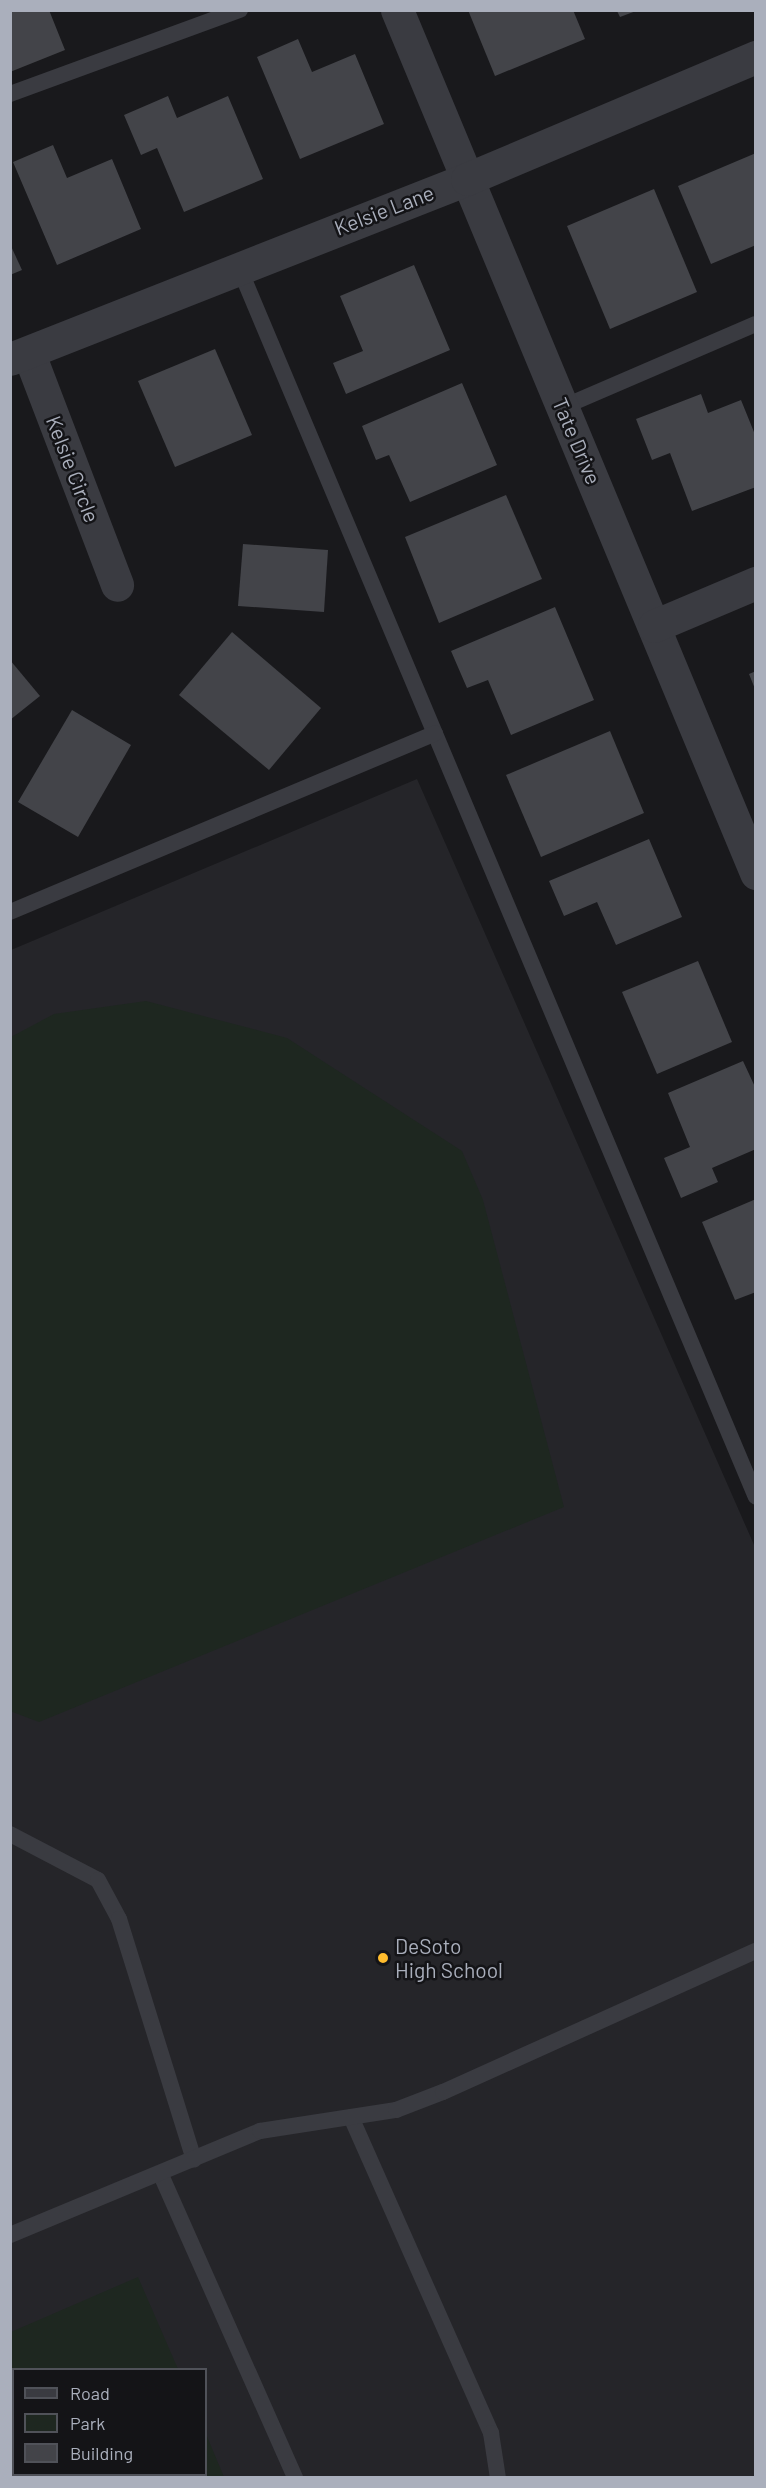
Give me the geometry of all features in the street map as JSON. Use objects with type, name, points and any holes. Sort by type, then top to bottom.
[{"type":"street","name":"Tate Drive","points":[[397,10],[654,626],[752,853]]},
{"type":"street","name":"Kelsie Lane","points":[[20,356],[238,265],[467,179],[756,57]]},
{"type":"street","name":"Kelsie Circle","points":[[20,356],[117,585]]},
{"type":"street","points":[[654,626],[756,583]]},
{"type":"lane","points":[[10,94],[240,10]]},
{"type":"lane","points":[[238,265],[756,1497]]},
{"type":"lane","points":[[562,407],[756,324]]},
{"type":"lane","points":[[10,912],[435,733]]},
{"type":"lane","points":[[10,1834],[98,1880],[119,1918],[194,2160]]},
{"type":"lane","points":[[10,2235],[161,2175],[260,2132],[396,2110],[443,2092],[756,1951]]},
{"type":"lane","points":[[351,2117],[491,2433],[498,2478]]},
{"type":"lane","points":[[161,2175],[295,2478]]},
{"type":"shaded area","name":"DeSoto High School","points":[[417,779],[755,1547],[755,2477],[11,2478],[11,950]]},
{"type":"green space","points":[[146,1001],[287,1038],[462,1151],[483,1200],[564,1507],[39,1722],[10,1711],[11,1037],[54,1014]]},
{"type":"green space","points":[[138,2277],[178,2368],[12,2368],[12,2476],[207,2476],[207,2436],[224,2477],[11,2477],[11,2332]]},
{"type":"building","points":[[10,10],[49,10],[65,50],[10,72]]},
{"type":"building","points":[[468,10],[573,10],[585,39],[495,76]]},
{"type":"building","points":[[617,11],[636,11],[620,17]]},
{"type":"building","points":[[298,39],[312,72],[355,54],[384,124],[300,159],[257,57]]},
{"type":"building","points":[[168,96],[177,118],[228,96],[263,179],[184,212],[157,148],[141,155],[124,115]]},
{"type":"building","points":[[53,145],[67,178],[112,159],[141,229],[57,265],[13,162]]},
{"type":"building","points":[[756,153],[756,245],[711,264],[678,186]]},
{"type":"building","points":[[654,189],[697,292],[610,329],[567,226]]},
{"type":"building","points":[[10,244],[22,270],[10,275]]},
{"type":"building","points":[[414,265],[450,350],[346,394],[333,363],[363,351],[340,296]]},
{"type":"building","points":[[215,349],[252,435],[175,467],[138,381]]},
{"type":"building","points":[[462,383],[497,465],[410,502],[389,455],[376,460],[362,426]]},
{"type":"building","points":[[701,394],[708,413],[741,400],[756,437],[756,487],[692,511],[670,453],[652,460],[636,419]]},
{"type":"building","points":[[506,495],[542,579],[439,623],[405,537]]},
{"type":"building","points":[[243,544],[328,550],[324,612],[238,606]]},
{"type":"building","points":[[555,607],[594,700],[511,735],[488,680],[467,688],[451,651]]},
{"type":"building","points":[[232,632],[321,708],[269,770],[179,695]]},
{"type":"building","points":[[10,660],[40,696],[10,720]]},
{"type":"building","points":[[756,671],[756,689],[755,689],[749,674]]},
{"type":"building","points":[[72,710],[131,745],[78,837],[18,802]]},
{"type":"building","points":[[610,731],[644,813],[541,857],[506,775]]},
{"type":"building","points":[[649,839],[682,917],[616,945],[597,902],[564,916],[549,881]]},
{"type":"building","points":[[698,961],[732,1042],[657,1074],[622,992]]},
{"type":"building","points":[[743,1061],[756,1089],[756,1149],[712,1168],[718,1182],[681,1198],[664,1158],[690,1147],[668,1093]]},
{"type":"building","points":[[756,1199],[756,1292],[735,1300],[702,1222]]},
{"type":"place","name":"DeSoto High School","points":[[383,1958]]}]
